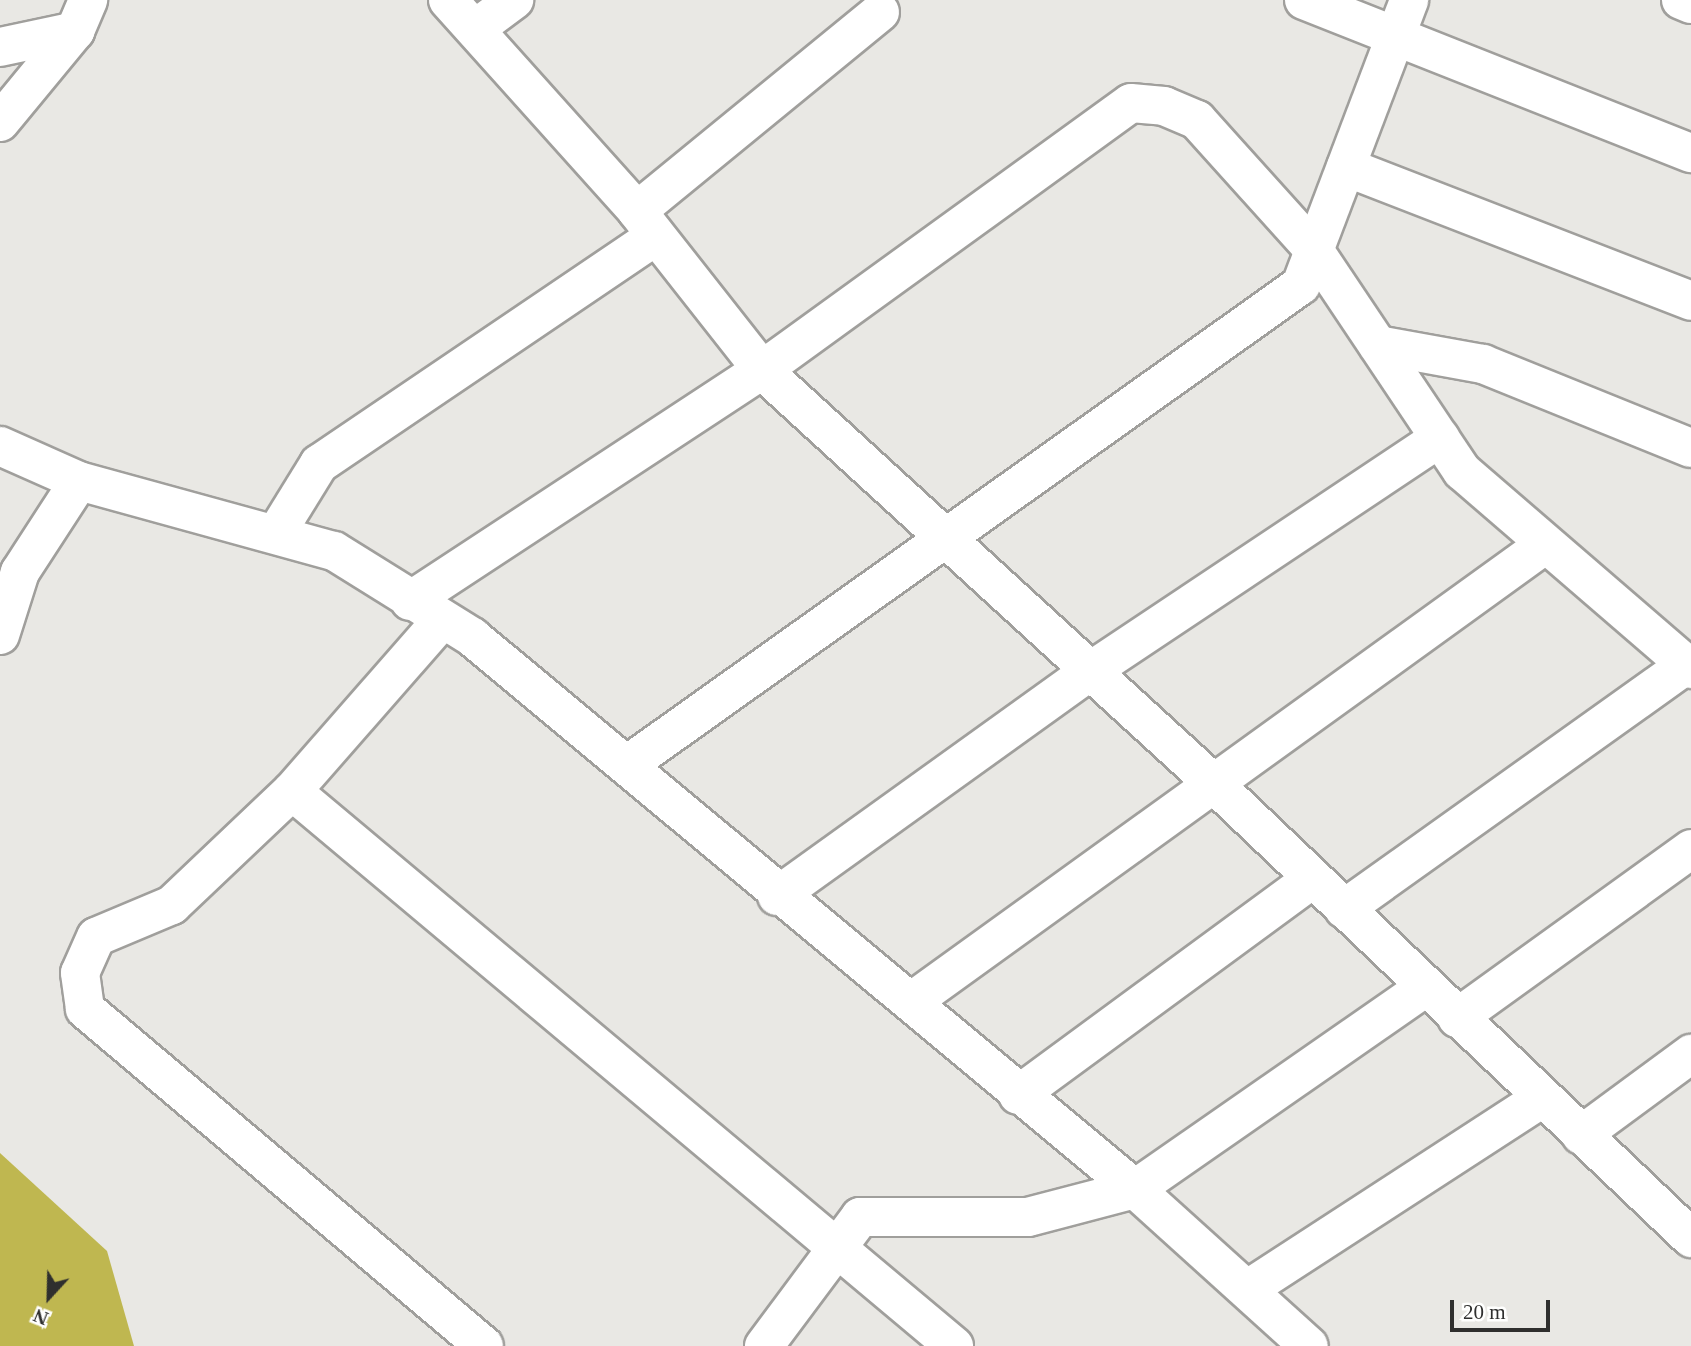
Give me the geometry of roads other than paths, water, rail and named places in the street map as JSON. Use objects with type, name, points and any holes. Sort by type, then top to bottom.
[{"type":"street","points":[[448,0],[645,224],[762,370],[948,537],[1089,672],[1211,781],[1691,1238]]},
{"type":"street","points":[[475,29],[514,0]]},
{"type":"street","points":[[1304,0],[1394,39],[1691,153]]},
{"type":"street","points":[[627,765],[1301,285],[1409,0]]},
{"type":"street","points":[[1681,0],[1691,4]]},
{"type":"street","points":[[277,532],[319,464],[645,224],[880,12]]},
{"type":"street","points":[[0,47],[82,16]]},
{"type":"street","points":[[0,121],[82,16]]},
{"type":"street","points":[[484,1346],[85,1009],[80,973],[96,937],[172,905],[292,791],[426,611],[1131,103],[1164,106],[1197,120],[1314,250],[1462,471],[1543,546],[1688,667],[1344,908]]},
{"type":"street","points":[[1346,167],[1691,301]]},
{"type":"street","points":[[1378,345],[1483,364],[1691,448]]},
{"type":"street","points":[[777,896],[1089,672],[1440,438]]},
{"type":"street","points":[[0,446],[79,481],[277,532],[334,551],[426,611],[472,637],[627,765],[777,896],[911,1002],[1018,1095],[1135,1189],[1308,1346]]},
{"type":"street","points":[[0,635],[20,572],[79,481]]},
{"type":"street","points":[[911,1002],[1211,781],[1543,546]]},
{"type":"street","points":[[292,791],[954,1346]]},
{"type":"street","points":[[1457,1018],[1691,849]]},
{"type":"street","points":[[1018,1095],[1313,878]]},
{"type":"street","points":[[764,1346],[860,1217],[1028,1217],[1135,1189],[1426,987]]},
{"type":"street","points":[[1581,1135],[1691,1054]]},
{"type":"street","points":[[1248,1289],[1542,1098]]}]
